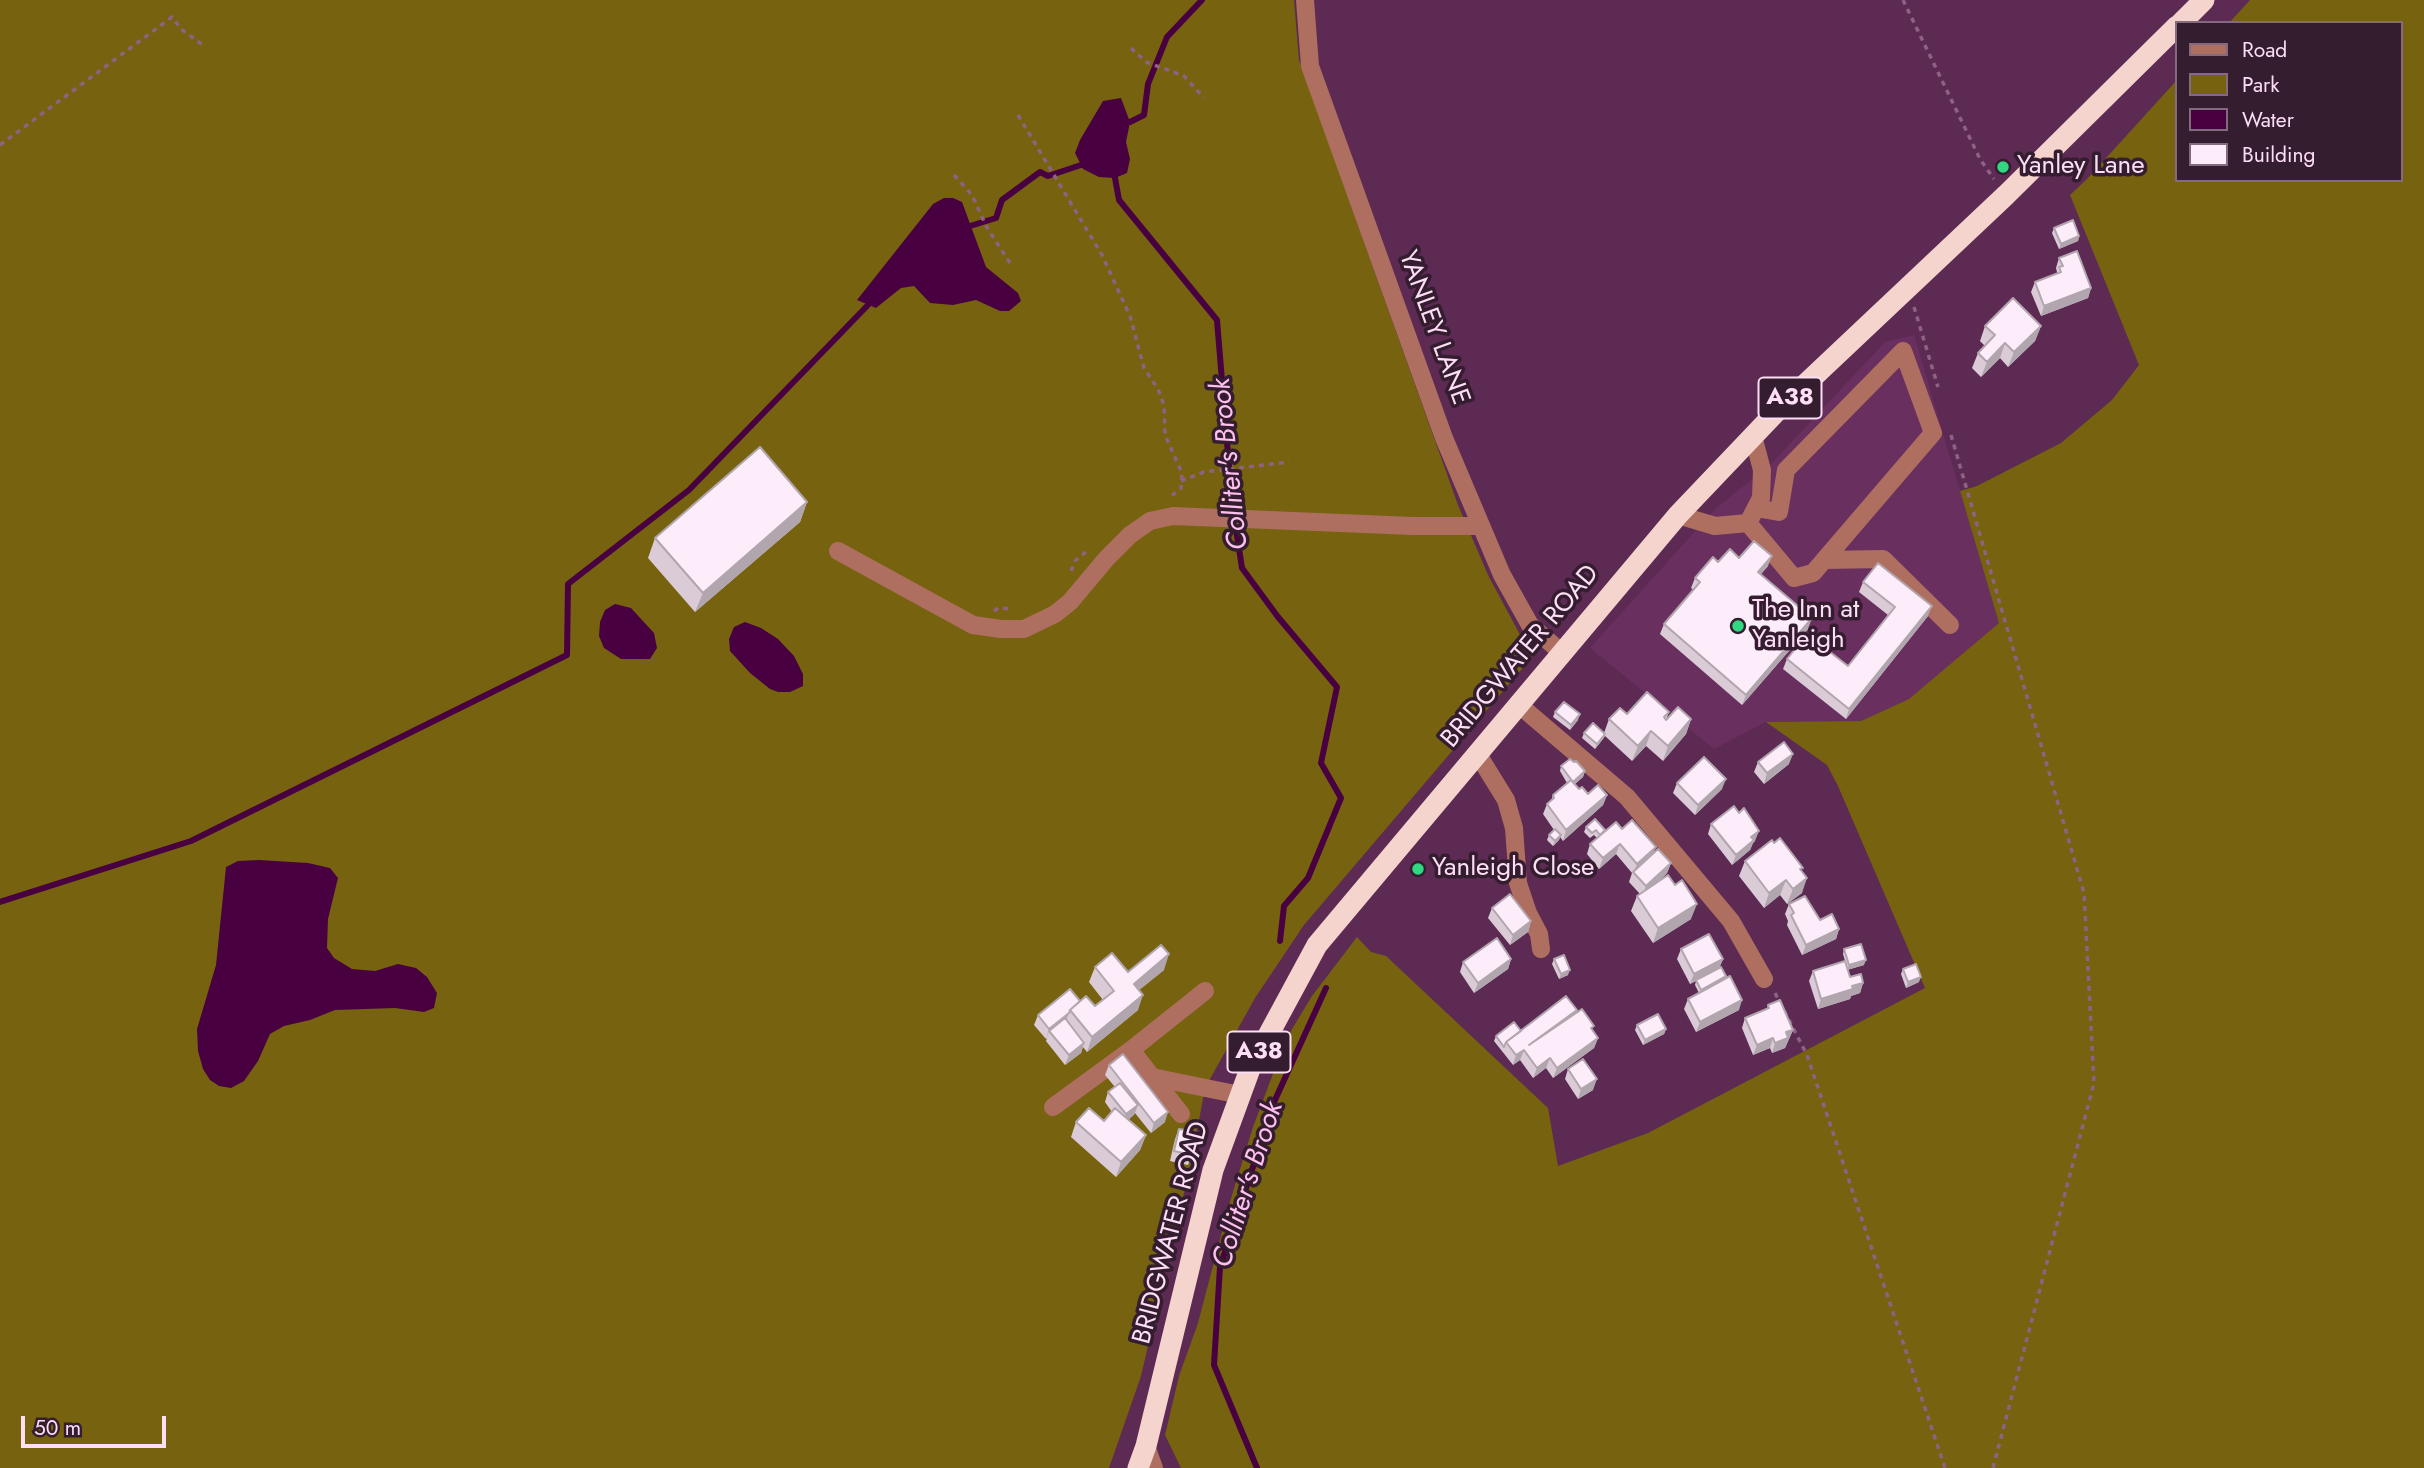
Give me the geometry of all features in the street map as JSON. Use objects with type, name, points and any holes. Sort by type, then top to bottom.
[{"type":"highway","name":"BRIDGWATER ROAD","points":[[2182,21],[2204,0]]},
{"type":"highway","name":"BRIDGWATER ROAD","points":[[1138,1468],[1146,1446],[1213,1170],[1250,1069],[1317,945],[1678,515],[1753,436],[2006,195],[2176,27]]},
{"type":"street","name":"YANLEY LANE","points":[[1305,0],[1310,66],[1444,438],[1502,575],[1530,625],[1561,652]]},
{"type":"street","points":[[1678,515],[1715,526],[1752,515],[1779,512],[1786,470],[1903,351],[1933,433],[1813,573],[1794,578],[1752,515]]},
{"type":"street","points":[[1752,515],[1761,498],[1762,470],[1753,436]]},
{"type":"street","points":[[838,551],[973,625],[1024,629],[1055,614],[1070,603],[1107,558],[1130,535],[1150,521],[1173,516],[1413,526],[1480,526]]},
{"type":"street","points":[[1824,560],[1883,559],[1950,625]]},
{"type":"street","points":[[1518,704],[1627,797],[1731,921],[1764,979]]},
{"type":"street","points":[[1477,753],[1506,800],[1514,828],[1518,883],[1528,913],[1539,934],[1541,949]]},
{"type":"street","points":[[1053,1107],[1205,991]]},
{"type":"street","points":[[1131,1050],[1181,1114]]},
{"type":"street","points":[[1152,1077],[1240,1095]]},
{"type":"street","points":[[1146,1446],[1154,1468]]},
{"type":"path","points":[[1903,0],[1980,159],[2006,195]]},
{"type":"path","points":[[0,145],[172,17],[181,29],[204,46]]},
{"type":"path","points":[[1131,48],[1146,62],[1184,76],[1204,98]]},
{"type":"path","points":[[1018,115],[1102,255],[1130,316],[1144,368],[1158,389],[1164,405],[1165,435],[1182,473],[1181,488],[1172,497],[1159,501]]},
{"type":"path","points":[[954,175],[972,195],[986,226],[1012,266]]},
{"type":"path","points":[[1908,286],[1939,391]]},
{"type":"path","points":[[1950,431],[2084,893],[2094,1083],[1993,1468]]},
{"type":"path","points":[[1181,481],[1204,472],[1289,462]]},
{"type":"path","points":[[1068,576],[1075,561],[1090,549]]},
{"type":"path","points":[[986,615],[998,608],[1021,609]]},
{"type":"path","points":[[1764,979],[1776,994],[1807,1055],[1945,1468]]},
{"type":"shaded area","points":[[1914,335],[1999,623],[1909,699],[1861,721],[1766,722],[1714,749],[1590,648],[1715,509],[1771,464],[1885,342]]},
{"type":"green space","points":[[0,0],[1294,0],[1299,60],[1458,505],[1488,575],[1532,657],[1304,925],[1255,998],[1205,1088],[1191,1163],[1141,1376],[1109,1468],[0,1468]]},
{"type":"green space","points":[[2250,0],[2424,0],[2424,1468],[1181,1468],[1165,1435],[1179,1376],[1198,1323],[1253,1127],[1286,1039],[1312,996],[1357,937],[1371,952],[1386,956],[1548,1108],[1558,1166],[1648,1133],[1925,988],[1827,765],[1766,722],[1861,721],[1909,699],[1999,623],[1960,491],[1977,486],[2061,443],[2112,400],[2139,365],[2070,195],[2176,81],[2176,182],[2403,182],[2403,21],[2231,21]]},
{"type":"water","points":[[1121,98],[1130,122],[1126,142],[1130,159],[1127,173],[1115,178],[1099,177],[1083,169],[1075,153],[1103,101]]},
{"type":"water","points":[[944,198],[962,202],[986,267],[1018,293],[1021,301],[1009,311],[1000,311],[976,300],[953,305],[930,303],[914,286],[901,288],[876,308],[857,300],[933,204]]},
{"type":"water","points":[[615,604],[631,608],[654,633],[657,648],[650,659],[621,659],[604,648],[599,636],[600,622],[605,610]]},
{"type":"water","points":[[745,622],[778,639],[794,656],[803,674],[803,686],[790,692],[770,689],[750,673],[730,651],[729,639],[734,627]]},
{"type":"water","points":[[238,861],[308,863],[330,868],[338,878],[328,919],[327,948],[334,958],[352,969],[375,971],[398,964],[416,968],[427,977],[437,993],[434,1008],[424,1012],[395,1008],[335,1010],[284,1026],[270,1034],[258,1061],[244,1081],[231,1088],[219,1086],[210,1080],[203,1069],[198,1051],[197,1029],[216,965],[226,867]]},
{"type":"building","points":[[2073,220],[2079,236],[2061,244],[2054,228]]},
{"type":"building","points":[[2077,251],[2091,288],[2044,306],[2035,282],[2061,272],[2059,267],[2063,266],[2059,258]]},
{"type":"building","points":[[2013,298],[2041,326],[2014,352],[2005,343],[1987,362],[1978,353],[1995,335],[1985,326]]},
{"type":"building","points":[[760,447],[807,502],[703,593],[655,538]]},
{"type":"building","points":[[1754,541],[1772,556],[1758,572],[1812,618],[1746,695],[1664,624],[1700,582],[1695,578],[1713,557],[1718,562],[1730,549],[1739,558]]},
{"type":"building","points":[[1878,563],[1932,606],[1849,709],[1787,659],[1807,634],[1848,666],[1895,607],[1863,582]]},
{"type":"building","points":[[1647,692],[1669,712],[1664,717],[1666,720],[1678,707],[1691,719],[1668,746],[1651,731],[1638,746],[1609,719],[1620,708],[1627,714]]},
{"type":"building","points":[[1564,702],[1580,714],[1571,725],[1555,712]]},
{"type":"building","points":[[1593,723],[1605,734],[1597,744],[1584,733]]},
{"type":"building","points":[[1784,742],[1793,754],[1767,773],[1758,762]]},
{"type":"building","points":[[1704,757],[1726,779],[1698,805],[1677,783]]},
{"type":"building","points":[[1570,759],[1576,761],[1585,771],[1573,782],[1561,766]]},
{"type":"building","points":[[1571,780],[1588,794],[1598,785],[1607,795],[1566,830],[1547,804],[1554,798],[1553,795]]},
{"type":"building","points":[[1734,806],[1739,813],[1744,808],[1759,831],[1751,837],[1754,840],[1736,855],[1711,824]]},
{"type":"building","points":[[1595,819],[1605,830],[1600,835],[1596,830],[1592,833],[1586,827]]},
{"type":"building","points":[[1632,820],[1656,847],[1637,864],[1620,844],[1603,858],[1590,844],[1616,822],[1622,829]]},
{"type":"building","points":[[1555,829],[1561,835],[1555,841],[1549,835]]},
{"type":"building","points":[[1780,838],[1803,868],[1800,869],[1807,878],[1793,889],[1786,880],[1769,893],[1745,861],[1772,840],[1774,843]]},
{"type":"building","points":[[1658,849],[1671,863],[1646,886],[1633,872]]},
{"type":"building","points":[[1668,875],[1675,885],[1682,880],[1697,904],[1658,928],[1637,896]]},
{"type":"building","points":[[1510,894],[1531,921],[1513,935],[1492,908]]},
{"type":"building","points":[[1805,896],[1820,920],[1832,914],[1839,929],[1806,945],[1791,915],[1794,913],[1789,904]]},
{"type":"building","points":[[1709,934],[1723,959],[1694,974],[1681,949]]},
{"type":"building","points":[[1497,938],[1511,959],[1478,983],[1463,962]]},
{"type":"building","points":[[1861,944],[1866,960],[1849,965],[1844,949]]},
{"type":"building","points":[[1161,945],[1169,954],[1134,984],[1143,995],[1092,1037],[1070,1010],[1086,996],[1095,1006],[1114,991],[1095,967],[1112,953],[1128,972]]},
{"type":"building","points":[[1564,955],[1570,970],[1561,974],[1554,959]]},
{"type":"building","points":[[1845,961],[1850,977],[1861,974],[1863,983],[1821,999],[1813,971]]},
{"type":"building","points":[[1916,964],[1921,977],[1908,982],[1903,969]]},
{"type":"building","points":[[1721,967],[1726,976],[1701,990],[1696,980]]},
{"type":"building","points":[[1730,976],[1742,1000],[1700,1022],[1688,999]]},
{"type":"building","points":[[1070,989],[1080,1001],[1049,1029],[1038,1015]]},
{"type":"building","points":[[1566,996],[1577,1010],[1529,1045],[1582,1009],[1594,1026],[1591,1028],[1598,1038],[1557,1068],[1550,1058],[1537,1068],[1524,1050],[1516,1055],[1506,1042]]},
{"type":"building","points":[[1780,1000],[1793,1030],[1786,1032],[1788,1038],[1775,1043],[1773,1038],[1757,1045],[1745,1018]]},
{"type":"building","points":[[1658,1014],[1666,1029],[1645,1040],[1637,1025]]},
{"type":"building","points":[[1065,1018],[1084,1043],[1069,1055],[1049,1031]]},
{"type":"building","points":[[1514,1022],[1521,1031],[1506,1042],[1504,1047],[1496,1036]]},
{"type":"building","points":[[1123,1054],[1168,1112],[1154,1123],[1109,1065]]},
{"type":"building","points":[[1583,1059],[1597,1079],[1581,1089],[1568,1069]]},
{"type":"building","points":[[1120,1083],[1138,1105],[1126,1114],[1108,1092]]},
{"type":"building","points":[[1089,1108],[1104,1121],[1115,1108],[1146,1135],[1121,1162],[1076,1122]]},
{"type":"building","points":[[1179,1129],[1196,1132],[1192,1155],[1174,1151]]},
{"type":"waterway","name":"Colliter's Brook","points":[[1130,122],[1144,115],[1148,84],[1167,37],[1202,0]]},
{"type":"waterway","points":[[970,226],[996,218],[1002,200],[1040,172],[1048,176],[1081,165]]},
{"type":"waterway","name":"Colliter's Brook","points":[[1115,178],[1119,200],[1217,320],[1232,503],[1242,568],[1278,617],[1337,687],[1321,763],[1341,798],[1308,878],[1284,906],[1280,941]]},
{"type":"waterway","points":[[0,902],[191,841],[567,655],[568,584],[689,490],[868,305]]},
{"type":"waterway","name":"Colliter's Brook","points":[[1257,1468],[1214,1365],[1220,1267],[1275,1100],[1326,988]]},
{"type":"place","name":"Yanley Lane","points":[[2003,167]]},
{"type":"place","name":"The Inn at Yanleigh","points":[[1738,626]]},
{"type":"place","name":"Yanleigh Close","points":[[1418,869]]}]
